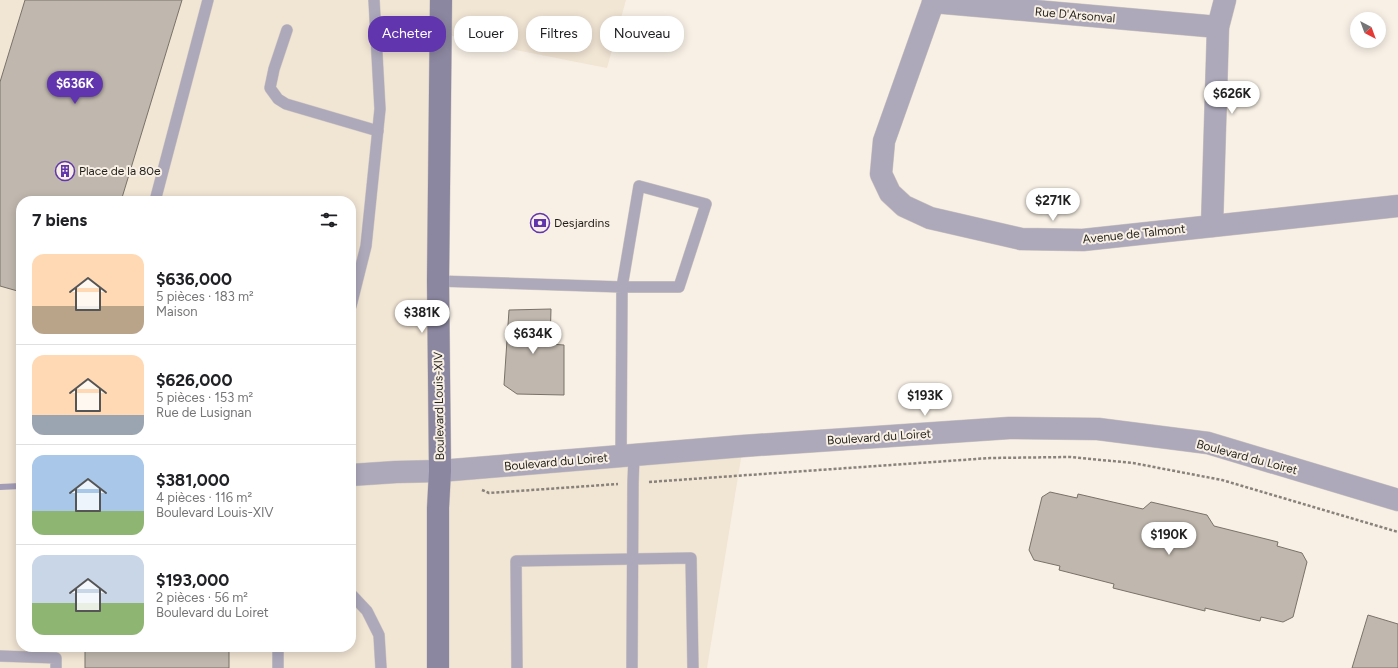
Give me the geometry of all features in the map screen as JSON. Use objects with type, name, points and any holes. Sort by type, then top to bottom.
[{"type":"main road","name":"Boulevard Louis-XIV","points":[[438,1],[440,471],[438,508],[438,668]]},
{"type":"street","points":[[1212,226],[1218,27],[1225,0]]},
{"type":"street","name":"Rue D'Arsonval","points":[[933,1],[1218,27]]},
{"type":"street","name":"Avenue de Talmont","points":[[933,1],[884,141],[881,174],[890,193],[904,206],[930,218],[1021,239],[1083,240],[1398,206]]},
{"type":"street","name":"Boulevard du Loiret","points":[[356,475],[440,471],[751,446],[1009,428],[1098,429],[1208,443],[1398,500]]},
{"type":"lane","points":[[156,196],[208,0]]},
{"type":"lane","points":[[356,286],[366,246],[380,109],[374,0]]},
{"type":"lane","points":[[287,30],[274,69],[270,88],[278,100],[286,104],[378,131]]},
{"type":"lane","points":[[438,281],[622,287],[679,287],[706,204],[639,186],[622,287],[628,456],[633,483],[632,668]]},
{"type":"lane","points":[[517,668],[516,560],[633,560],[691,558],[692,668]]},
{"type":"lane","points":[[356,599],[367,611],[379,635],[381,668]]},
{"type":"lane","points":[[278,652],[278,668]]},
{"type":"lane","points":[[0,656],[56,658],[56,668]]},
{"type":"path","points":[[475,487],[489,493],[990,458],[1070,457],[1133,463],[1222,480],[1398,532]]},
{"type":"shaded area","points":[[0,0],[626,0],[622,16],[600,16],[600,52],[611,52],[607,68],[518,50],[518,16],[454,16],[454,36],[446,34],[446,16],[368,16],[368,52],[441,52],[440,471],[743,446],[707,668],[0,668]]},
{"type":"building","name":"Place de la 80e","points":[[25,0],[182,0],[123,196],[16,196],[16,291],[0,286],[0,82]]},
{"type":"building","points":[[551,309],[550,344],[564,345],[564,395],[517,394],[504,385],[509,310]]},
{"type":"building","points":[[1050,492],[1077,498],[1078,494],[1143,509],[1151,502],[1207,515],[1214,526],[1278,542],[1277,546],[1302,553],[1307,562],[1293,617],[1283,622],[1261,617],[1260,621],[1205,608],[1205,611],[1113,588],[1114,584],[1059,570],[1060,566],[1034,560],[1029,550],[1042,497]]},
{"type":"building","points":[[1368,615],[1398,624],[1398,668],[1352,668]]},
{"type":"building","points":[[85,652],[229,652],[229,668],[85,668]]},
{"type":"waterway","points":[[0,487],[16,486]]},
{"type":"place","name":"Place de la 80e","points":[[65,171]]},
{"type":"place","name":"Desjardins","points":[[540,223]]}]
